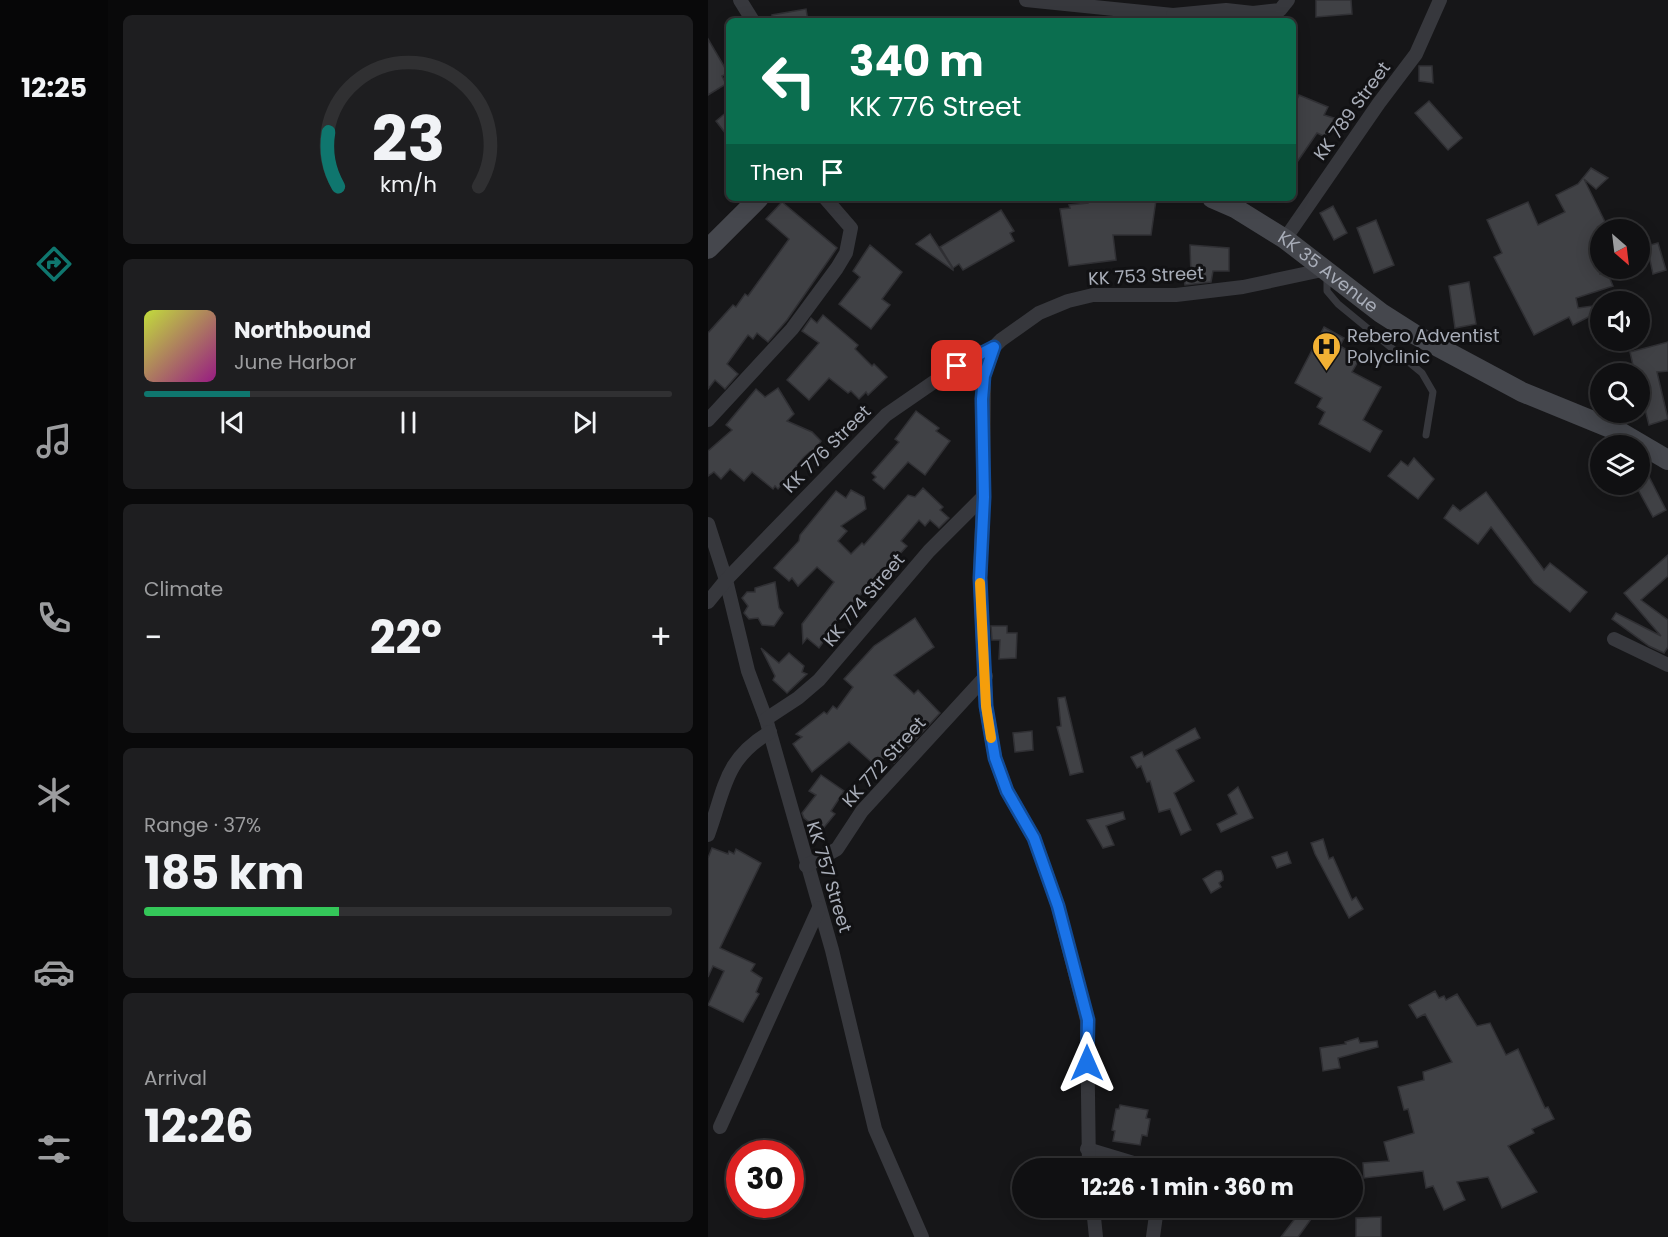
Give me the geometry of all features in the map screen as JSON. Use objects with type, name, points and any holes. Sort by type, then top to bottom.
[{"type":"main road","points":[[708,249],[756,201]]},
{"type":"main road","name":"KK 35 Avenue","points":[[1219,201],[1235,208],[1285,239],[1327,269],[1381,313],[1413,334],[1522,392],[1620,432],[1668,459]]},
{"type":"street","points":[[740,0],[751,18]]},
{"type":"street","points":[[1026,0],[1173,18],[1226,10],[1270,12],[1280,10],[1288,0]]},
{"type":"street","name":"KK 789 Street","points":[[1285,239],[1379,103],[1416,54],[1440,0]]},
{"type":"street","points":[[708,420],[792,329],[846,253],[851,228],[828,201]]},
{"type":"street","name":"KK 753 Street","points":[[994,347],[1039,313],[1068,301],[1093,296],[1176,295],[1243,287],[1327,269]]},
{"type":"street","points":[[994,347],[983,387],[984,497],[980,578],[986,706],[995,758],[1007,791],[1034,838],[1058,906],[1088,1020],[1088,1158]]},
{"type":"street","name":"KK 776 Street","points":[[708,602],[726,580],[886,415],[957,366],[994,347]]},
{"type":"street","name":"KK 774 Street","points":[[708,835],[734,761],[768,726],[819,680],[929,551],[984,497]]},
{"type":"street","name":"KK 757 Street","points":[[708,524],[726,580],[748,671],[768,726],[806,866],[832,950],[875,1129],[922,1237]]},
{"type":"street","points":[[1614,639],[1668,665]]},
{"type":"street","name":"KK 772 Street","points":[[806,866],[837,849],[862,811],[986,676]]},
{"type":"street","points":[[720,1127],[819,908]]},
{"type":"street","points":[[1087,1149],[1117,1158]]},
{"type":"street","points":[[1094,1218],[1096,1237]]},
{"type":"street","points":[[1153,1237],[1156,1218]]},
{"type":"lane","points":[[1327,269],[1327,291],[1338,304],[1422,373],[1433,392],[1426,435]]},
{"type":"building","points":[[1316,0],[1351,0],[1352,14],[1316,17]]},
{"type":"building","points":[[806,9],[808,18],[772,18],[772,15]]},
{"type":"building","points":[[708,39],[726,70],[726,74],[722,76],[726,84],[708,95]]},
{"type":"building","points":[[1419,66],[1432,66],[1433,83],[1419,81]]},
{"type":"building","points":[[1299,95],[1328,107],[1324,115],[1334,118],[1326,137],[1317,133],[1296,164],[1296,102]]},
{"type":"building","points":[[1429,101],[1462,138],[1448,150],[1415,113]]},
{"type":"building","points":[[726,113],[726,134],[716,121]]},
{"type":"building","points":[[1591,168],[1608,178],[1596,189],[1584,179],[1604,219],[1590,219],[1590,279],[1610,279],[1613,286],[1590,291],[1590,293],[1576,298],[1578,308],[1590,306],[1590,316],[1573,325],[1569,317],[1534,335],[1494,257],[1502,253],[1487,220],[1528,202],[1538,225],[1565,212],[1556,195],[1578,184]]},
{"type":"building","points":[[1088,201],[1156,201],[1151,235],[1113,235],[1116,260],[1069,266],[1060,209],[1070,208],[1069,205],[1088,203]]},
{"type":"building","points":[[782,202],[837,248],[787,320],[768,342],[757,333],[753,339],[748,335],[727,364],[738,374],[725,389],[715,380],[708,389],[708,333],[733,305],[736,307],[745,294],[748,296],[789,239],[766,219]]},
{"type":"building","points":[[1333,206],[1347,233],[1334,240],[1320,213]]},
{"type":"building","points":[[1001,210],[1014,231],[1010,233],[1014,241],[963,270],[959,264],[953,268],[940,247]]},
{"type":"building","points":[[1376,220],[1394,265],[1374,273],[1357,228]]},
{"type":"building","points":[[930,234],[953,269],[953,270],[916,244]]},
{"type":"building","points":[[1658,243],[1666,270],[1653,274],[1650,245]]},
{"type":"building","points":[[870,245],[902,272],[882,299],[890,305],[871,329],[839,304],[860,277],[853,271]]},
{"type":"building","points":[[1190,245],[1229,248],[1229,271],[1213,271],[1211,282],[1185,285],[1184,277],[1191,276]]},
{"type":"building","points":[[1469,282],[1476,324],[1455,328],[1449,286]]},
{"type":"building","points":[[823,315],[858,345],[855,349],[887,377],[868,395],[866,392],[859,399],[851,391],[848,393],[829,378],[809,400],[787,380],[819,343],[802,331],[811,318],[817,323]]},
{"type":"building","points":[[1324,327],[1344,338],[1340,346],[1360,358],[1352,372],[1381,387],[1363,420],[1382,431],[1370,452],[1319,424],[1325,412],[1317,407],[1322,398],[1295,383]]},
{"type":"building","points":[[1668,342],[1668,371],[1657,372],[1668,419],[1649,425],[1650,363],[1632,363],[1630,352],[1650,351],[1650,347]]},
{"type":"building","points":[[778,388],[794,414],[787,421],[812,432],[821,441],[813,454],[810,452],[804,457],[778,489],[775,486],[773,489],[752,472],[744,481],[730,469],[721,479],[714,472],[708,476],[708,451],[732,430],[726,425],[756,389],[765,397]]},
{"type":"building","points":[[916,411],[939,428],[936,431],[950,441],[925,475],[908,462],[884,489],[873,480],[876,477],[872,473],[899,442],[895,439]]},
{"type":"building","points":[[1414,458],[1434,479],[1418,499],[1388,476],[1401,461],[1408,466]]},
{"type":"building","points":[[1650,479],[1666,510],[1653,517],[1641,495],[1650,495]]},
{"type":"building","points":[[923,488],[943,507],[940,510],[949,518],[939,528],[930,520],[925,526],[919,520],[901,541],[907,546],[878,578],[881,581],[872,590],[868,587],[848,607],[819,648],[807,638],[803,643],[802,624],[834,582],[817,567],[798,586],[792,578],[789,581],[774,568],[799,541],[800,535],[836,491],[846,498],[851,490],[864,497],[866,509],[841,526],[847,531],[838,541],[851,554],[862,543],[864,545],[908,495],[915,497]]},
{"type":"building","points":[[1486,492],[1544,570],[1550,563],[1587,592],[1570,612],[1534,583],[1491,527],[1478,544],[1444,518],[1453,505],[1460,511]]},
{"type":"building","points":[[1668,555],[1668,576],[1641,600],[1668,620],[1668,647],[1664,653],[1649,646],[1612,619],[1616,613],[1661,636],[1624,593]]},
{"type":"building","points":[[775,582],[779,608],[783,613],[774,626],[762,625],[758,618],[749,619],[744,613],[748,606],[742,598],[747,592],[755,592],[755,588]]},
{"type":"building","points":[[915,618],[934,647],[894,675],[914,694],[918,690],[940,713],[894,763],[884,758],[876,766],[849,742],[812,772],[793,744],[802,737],[796,734],[824,712],[827,714],[833,706],[837,709],[853,687],[844,679],[874,646]]},
{"type":"building","points":[[991,626],[1007,626],[1007,633],[1017,633],[1016,658],[999,659],[1000,640],[992,640]]},
{"type":"building","points":[[761,648],[779,663],[789,653],[804,666],[802,672],[807,674],[787,693],[773,680],[775,676]]},
{"type":"building","points":[[1065,697],[1083,772],[1070,775],[1057,727],[1061,726],[1058,698]]},
{"type":"building","points":[[1195,728],[1200,738],[1176,750],[1194,781],[1174,793],[1191,830],[1181,835],[1170,809],[1159,812],[1150,781],[1147,782],[1141,766],[1137,768],[1131,757],[1142,752],[1144,757]]},
{"type":"building","points":[[1032,731],[1033,750],[1015,752],[1013,733]]},
{"type":"building","points":[[821,775],[844,791],[831,811],[835,814],[821,831],[804,818],[802,813],[816,795],[809,791]]},
{"type":"building","points":[[1238,787],[1253,818],[1221,832],[1217,824],[1237,814],[1228,795]]},
{"type":"building","points":[[1123,812],[1125,819],[1106,826],[1114,845],[1103,848],[1087,820]]},
{"type":"building","points":[[1323,839],[1329,859],[1333,857],[1352,900],[1356,897],[1363,909],[1349,918],[1311,843]]},
{"type":"building","points":[[712,848],[728,854],[729,851],[734,854],[736,849],[761,863],[720,948],[755,964],[751,971],[762,978],[756,992],[759,994],[743,1022],[708,1005],[724,971],[713,966],[708,977],[708,858]]},
{"type":"building","points":[[1287,852],[1291,863],[1277,868],[1272,857]]},
{"type":"building","points":[[1216,871],[1221,871],[1223,880],[1219,883],[1221,887],[1211,893],[1203,879]]},
{"type":"building","points":[[1435,991],[1439,998],[1444,996],[1446,1000],[1457,994],[1477,1026],[1490,1023],[1506,1055],[1518,1049],[1545,1108],[1548,1107],[1554,1119],[1532,1129],[1534,1133],[1508,1146],[1537,1192],[1502,1208],[1488,1177],[1457,1182],[1465,1200],[1444,1210],[1433,1186],[1426,1188],[1423,1171],[1364,1178],[1363,1163],[1389,1161],[1384,1142],[1414,1133],[1408,1109],[1404,1110],[1398,1087],[1424,1080],[1423,1072],[1452,1062],[1425,1014],[1417,1018],[1409,1005]]},
{"type":"building","points":[[1358,1038],[1360,1043],[1377,1041],[1378,1047],[1338,1058],[1340,1068],[1323,1071],[1320,1048],[1346,1044],[1345,1042]]},
{"type":"building","points":[[1120,1105],[1148,1110],[1146,1118],[1150,1119],[1147,1136],[1142,1135],[1140,1145],[1113,1141],[1115,1131],[1112,1130],[1116,1109],[1119,1109]]},
{"type":"building","points":[[1381,1217],[1381,1237],[1356,1237],[1356,1218]]},
{"type":"building","points":[[1295,1218],[1312,1218],[1298,1237],[1281,1237]]},
{"type":"slow traffic","points":[[980,583],[986,706],[991,738]]},
{"type":"place","name":"Rebero Adventist Polyclinic","points":[[1326,372]]},
{"type":"route","points":[[957,366],[994,347],[984,376],[982,399],[984,497],[980,578],[986,706],[995,758],[1007,791],[1034,838],[1058,906],[1088,1020],[1087,1063]]}]
